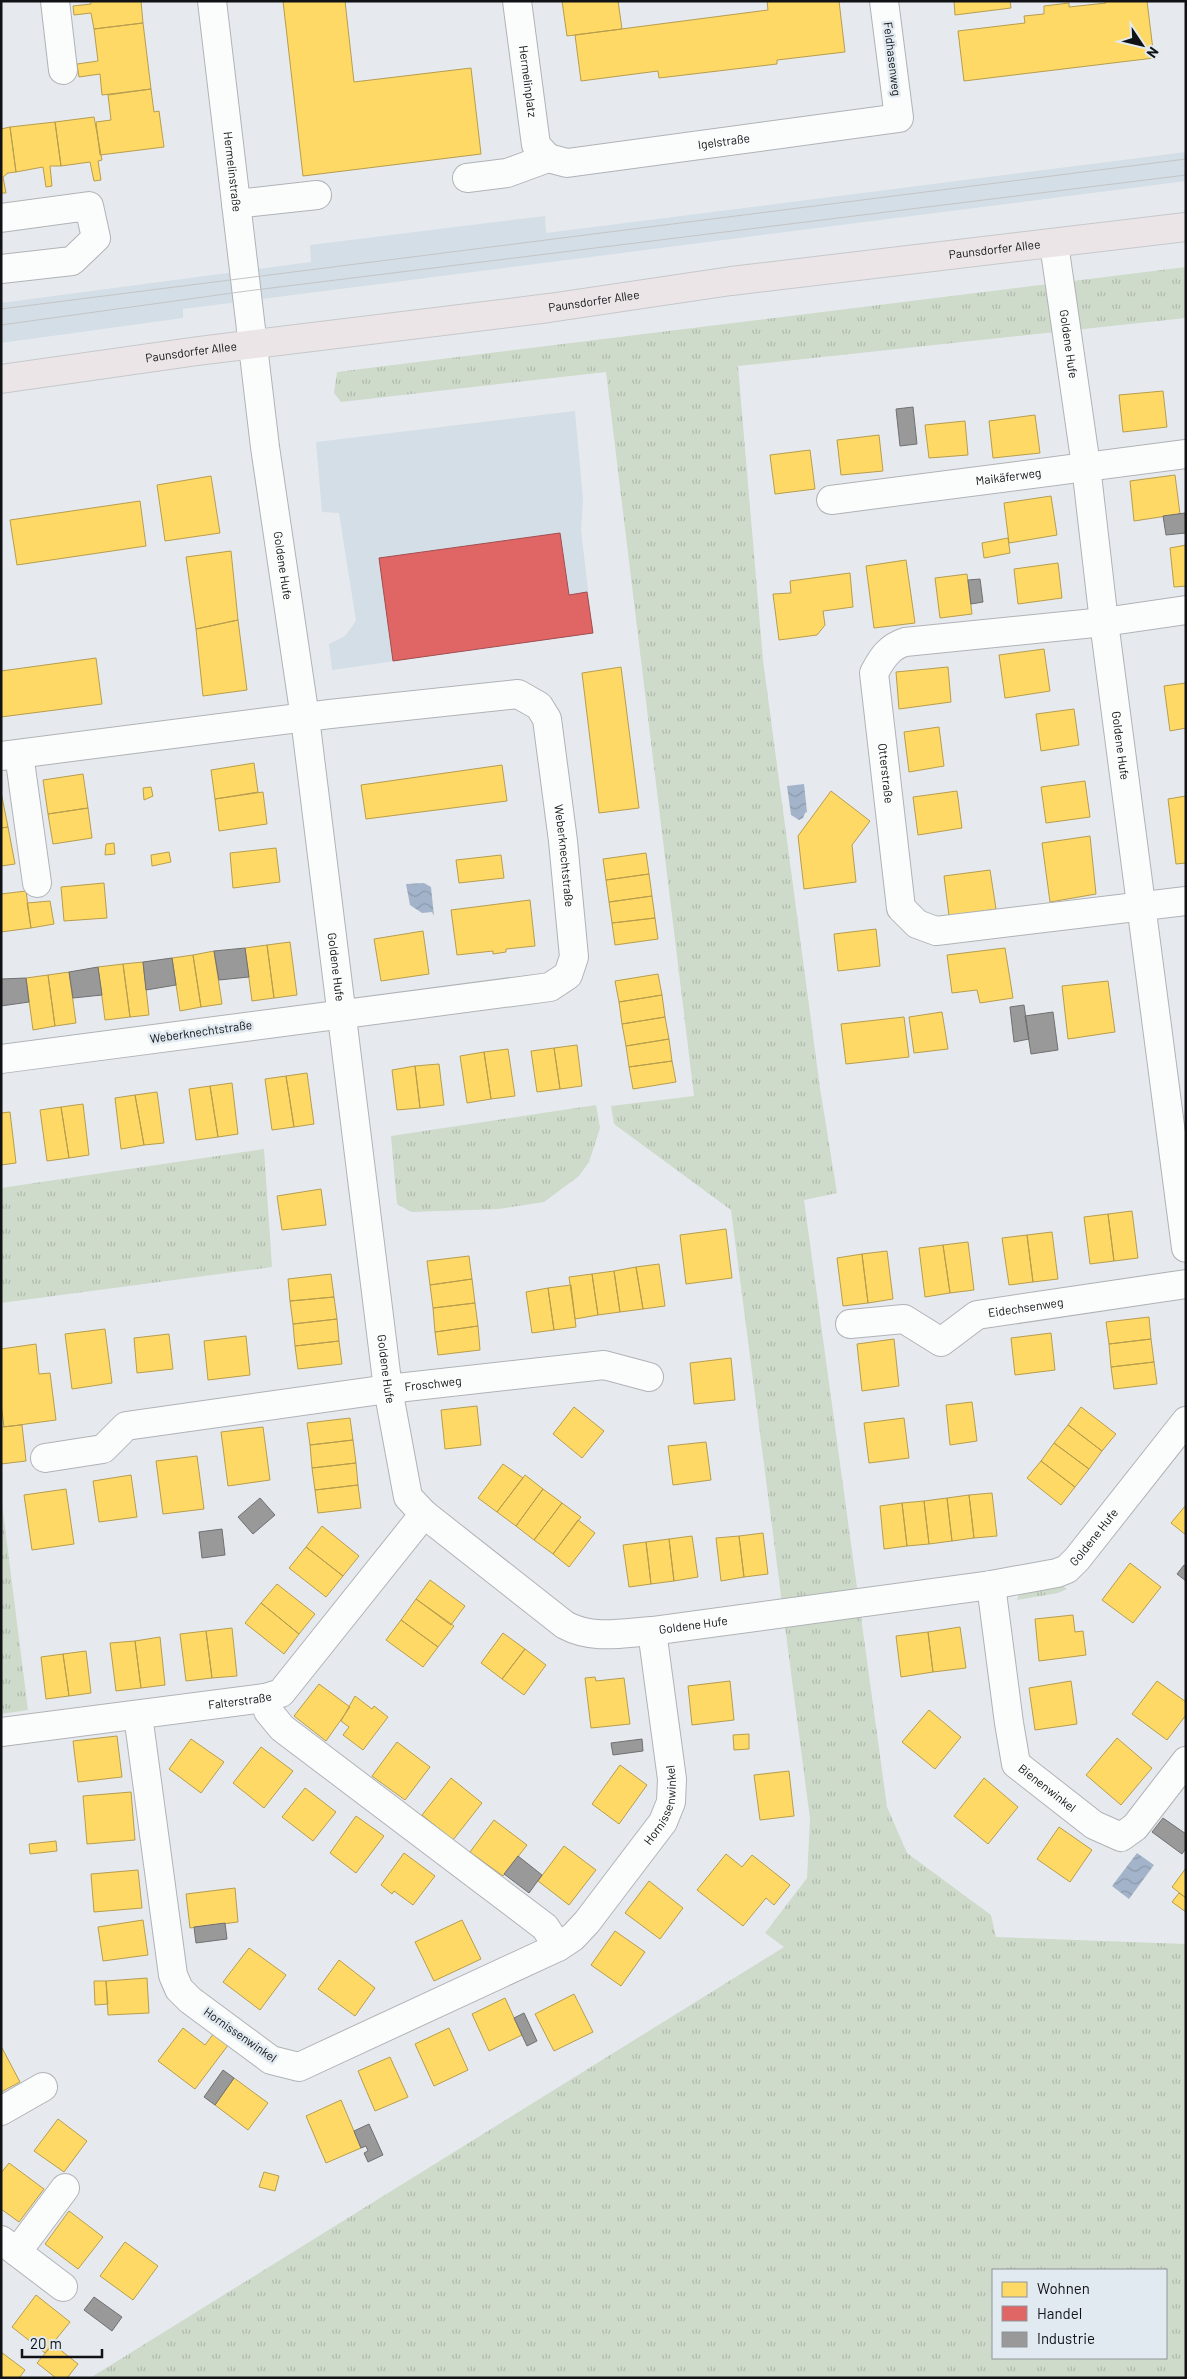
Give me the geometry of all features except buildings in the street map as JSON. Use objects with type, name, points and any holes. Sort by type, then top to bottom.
[{"type":"main road","name":"Paunsdorfer Allee","points":[[1,380],[254,344],[549,308],[731,281],[1186,227]]},
{"type":"street","points":[[55,1],[64,70]]},
{"type":"street","name":"Hermelinstraße","points":[[212,1],[254,344]]},
{"type":"street","name":"Hermelinplatz","points":[[517,1],[536,145],[548,158]]},
{"type":"street","name":"Feldhasenweg","points":[[884,1],[899,118]]},
{"type":"street","name":"Igelstraße","points":[[548,158],[567,163],[899,118]]},
{"type":"street","points":[[467,178],[507,173],[548,158]]},
{"type":"street","points":[[236,204],[317,195]]},
{"type":"street","points":[[1,218],[89,206],[96,238],[72,261],[1,269]]},
{"type":"street","name":"Goldene Hufe","points":[[1054,244],[1086,466],[1104,622],[1186,1248]]},
{"type":"street","name":"Goldene Hufe","points":[[254,344],[265,447],[305,718],[343,1014],[388,1390],[408,1497],[424,1514],[565,1625],[579,1632],[596,1636],[991,1584],[1057,1573],[1067,1569],[1186,1421]]},
{"type":"street","name":"Maikäferweg","points":[[831,500],[1186,454]]},
{"type":"street","name":"Otterstraße","points":[[1186,610],[1104,622],[905,642],[894,645],[887,652],[874,673],[901,908],[917,924],[936,931],[1186,902]]},
{"type":"street","name":"Weberknechtstraße","points":[[1,1059],[550,987],[568,975],[574,957],[563,841],[547,720],[539,706],[518,694],[305,718],[10,755]]},
{"type":"street","points":[[10,755],[37,883]]},
{"type":"street","name":"Eidechsenweg","points":[[850,1324],[904,1319],[941,1342],[977,1315],[1186,1284]]},
{"type":"street","name":"Froschweg","points":[[45,1458],[103,1449],[126,1426],[388,1390],[604,1365],[649,1377]]},
{"type":"street","name":"Falterstraße","points":[[1,1732],[265,1698],[281,1693],[424,1514]]},
{"type":"street","name":"Bienenwinkel","points":[[991,1584],[1016,1764],[1094,1825],[1121,1837],[1135,1827],[1186,1761]]},
{"type":"street","name":"Hornissenwinkel","points":[[138,1715],[173,1975],[179,1989],[190,2000],[271,2060],[299,2067],[558,1947],[573,1937],[587,1922],[663,1822],[671,1802],[672,1779],[652,1630]]},
{"type":"street","points":[[265,1698],[268,1711],[282,1728],[545,1927],[558,1947]]},
{"type":"street","points":[[1,2111],[43,2087]]},
{"type":"street","points":[[62,2287],[9,2246],[65,2188]]},
{"type":"shaded area","points":[[1186,152],[1186,181],[183,309],[183,318],[1,343],[1,303],[311,262],[310,245],[545,216],[546,233]]},
{"type":"shaded area","points":[[575,411],[583,500],[581,530],[593,633],[332,670],[329,644],[345,636],[356,621],[339,513],[322,512],[316,442]]},
{"type":"green space","points":[[1186,267],[1186,318],[738,366],[763,660],[820,1088],[837,1193],[804,1200],[887,1807],[907,1853],[991,1915],[996,1937],[1186,1944],[1186,2378],[90,2378],[784,1947],[765,1933],[807,1878],[810,1819],[731,1210],[614,1124],[611,1106],[694,1096],[606,372],[341,402],[334,393],[337,372]]},
{"type":"green space","points":[[596,1105],[600,1128],[589,1162],[579,1176],[544,1202],[499,1209],[411,1212],[397,1204],[391,1136]]},
{"type":"green space","points":[[264,1149],[272,1267],[1,1303],[1,1188]]},
{"type":"green space","points":[[1,1496],[28,1710],[1,1714]]},
{"type":"green space","points":[[1060,1584],[1067,1589],[1058,1593],[1017,1600],[1019,1594]]},
{"type":"water","points":[[804,784],[807,812],[799,820],[791,815],[787,786]]},
{"type":"water","points":[[424,883],[431,887],[434,916],[432,912],[422,913],[410,905],[406,884]]},
{"type":"water","points":[[1137,1853],[1154,1865],[1129,1899],[1112,1886]]},
{"type":"tram line","points":[[1,309],[1186,159]]},
{"type":"tram line","points":[[1,325],[247,291],[1186,175]]}]
